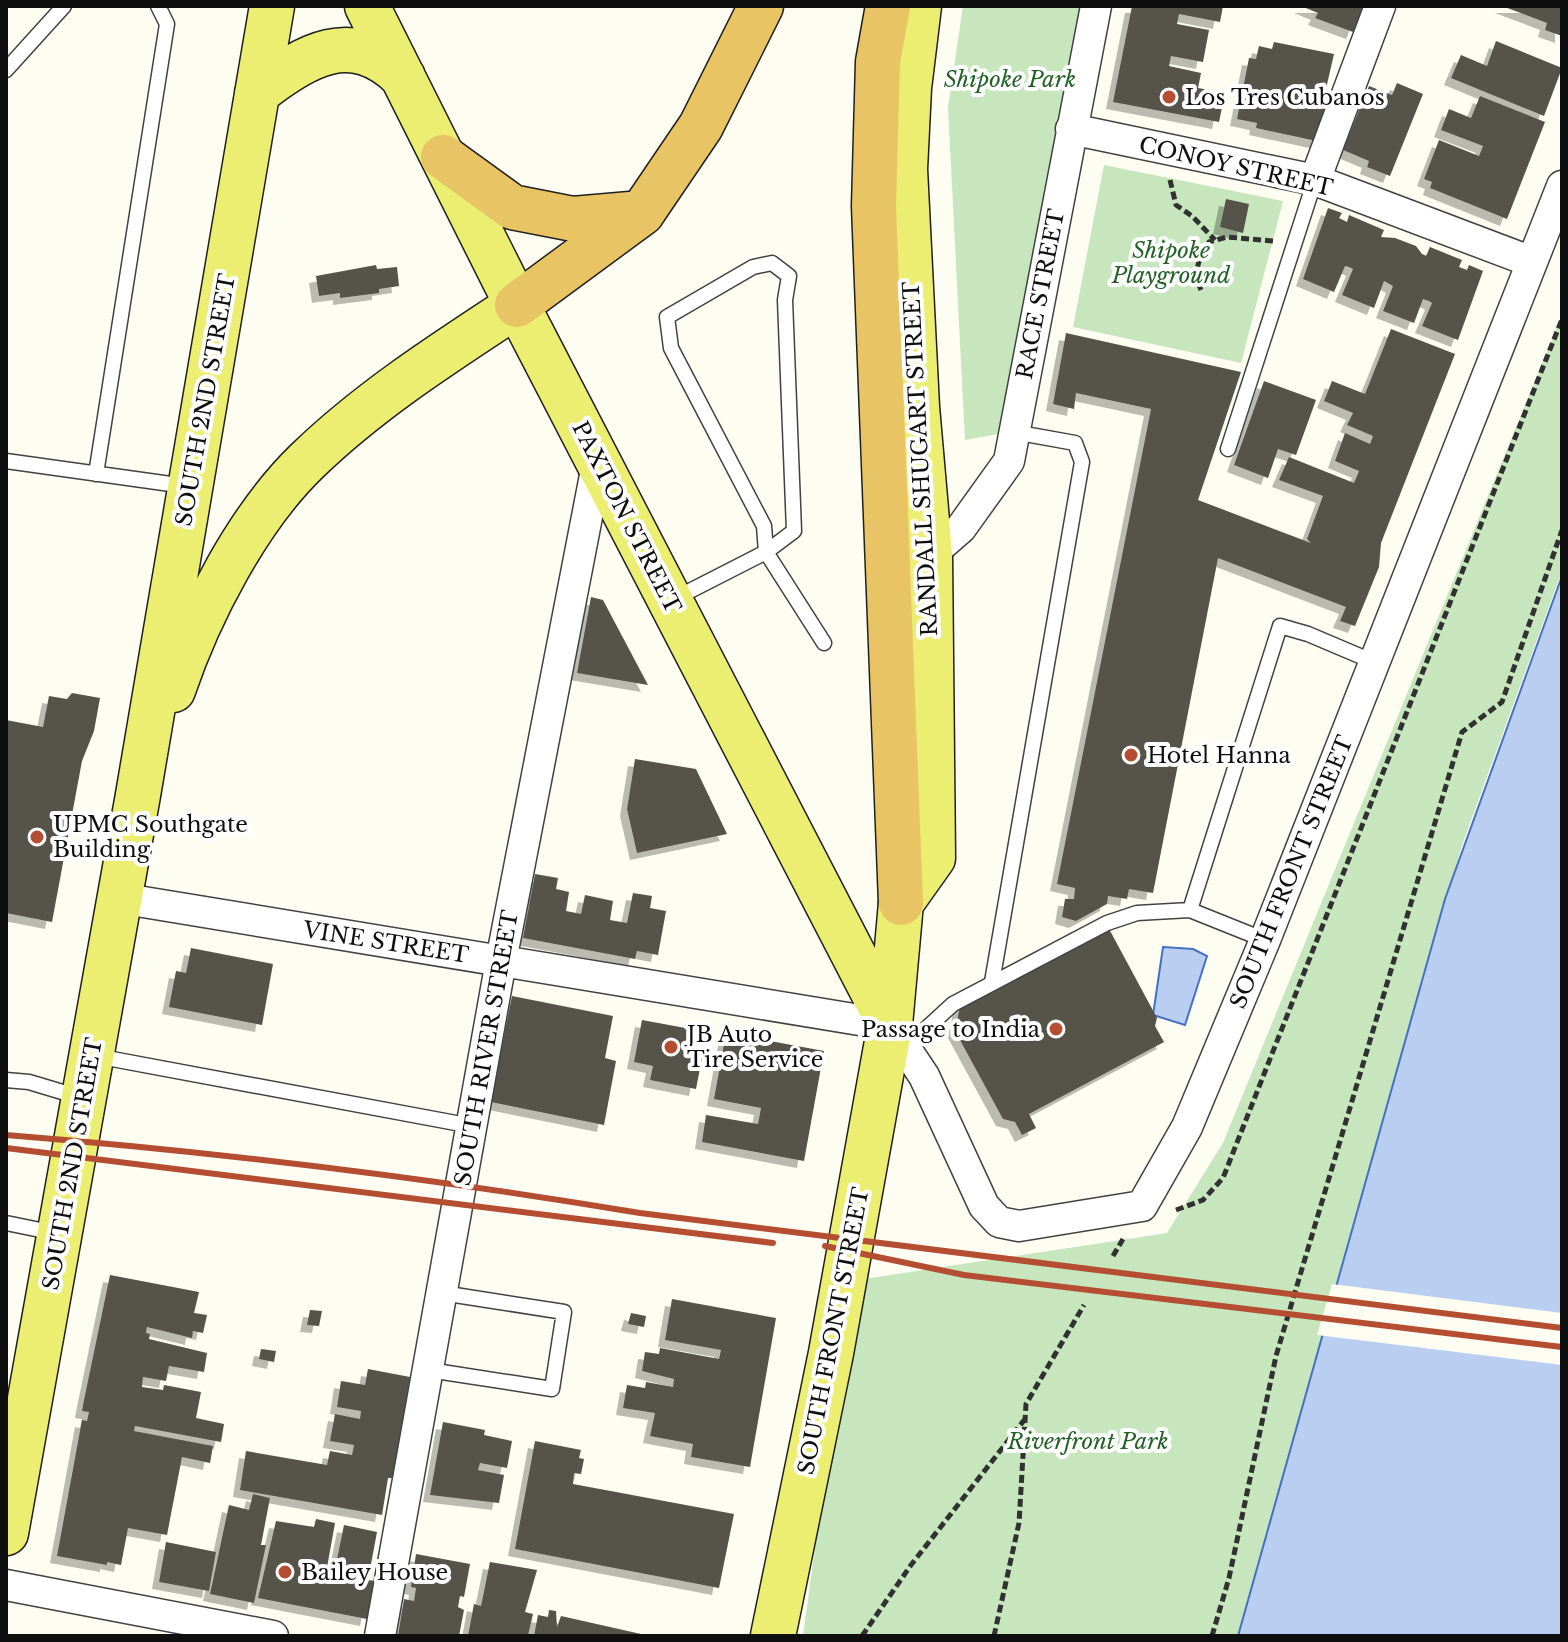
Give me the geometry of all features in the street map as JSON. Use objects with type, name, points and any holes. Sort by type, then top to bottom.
[{"type":"highway","points":[[517,305],[642,213],[701,126],[761,6]]},
{"type":"highway","points":[[888,6],[878,62],[874,206],[901,903]]},
{"type":"highway","points":[[443,157],[512,207],[573,219],[642,213]]},
{"type":"main road","name":"SOUTH 2ND STREET","points":[[6,1533],[138,795],[272,6]]},
{"type":"main road","name":"PAXTON STREET","points":[[367,6],[517,305],[898,1037]]},
{"type":"main road","name":"RANDALL SHUGART STREET","points":[[901,903],[933,858],[930,555],[917,407],[905,169],[909,88],[919,6]]},
{"type":"main road","points":[[257,93],[303,61],[341,49],[373,54],[403,77]]},
{"type":"main road","name":"SOUTH 2ND STREET","points":[[138,795],[176,680],[196,634],[256,521],[305,463],[346,426],[402,383],[517,305]]},
{"type":"main road","name":"SOUTH FRONT STREET","points":[[773,1636],[898,1037],[901,903]]},
{"type":"street","name":"RACE STREET","points":[[930,555],[961,528],[1009,461],[1096,6]]},
{"type":"street","points":[[1315,180],[1380,6]]},
{"type":"street","name":"CONOY STREET","points":[[1071,129],[1315,180],[1532,262]]},
{"type":"street","name":"SOUTH FRONT STREET","points":[[1142,1206],[1187,1127],[1265,940],[1562,186]]},
{"type":"street","name":"SOUTH RIVER STREET","points":[[380,1636],[501,961],[598,460]]},
{"type":"street","name":"VINE STREET","points":[[119,898],[501,961],[898,1037]]},
{"type":"street","points":[[898,1037],[924,1076],[984,1206],[999,1222],[1019,1226],[1142,1206]]},
{"type":"street","points":[[6,1585],[273,1636]]},
{"type":"lane","points":[[6,70],[64,6]]},
{"type":"lane","points":[[96,474],[167,24],[158,6]]},
{"type":"lane","points":[[1228,449],[1315,180]]},
{"type":"lane","points":[[670,601],[766,552],[794,531],[785,300],[789,276],[772,263],[753,267],[667,317],[671,348],[764,526],[766,552],[824,643]]},
{"type":"lane","points":[[992,982],[1082,462],[1075,443],[1014,432]]},
{"type":"lane","points":[[6,461],[190,487]]},
{"type":"lane","points":[[1190,910],[1280,626],[1374,662]]},
{"type":"lane","points":[[898,1037],[992,982],[1107,923],[1137,913],[1190,910],[1265,940]]},
{"type":"lane","points":[[91,1055],[472,1126]]},
{"type":"lane","points":[[6,1080],[29,1082],[84,1099]]},
{"type":"lane","points":[[6,1223],[59,1234]]},
{"type":"lane","points":[[429,1370],[552,1389],[564,1312],[442,1293]]},
{"type":"path","points":[[1172,170],[1169,183],[1176,205],[1192,216],[1215,240]]},
{"type":"path","points":[[1201,290],[1196,276],[1198,258],[1215,240],[1260,238],[1281,244]]},
{"type":"path","points":[[1113,1256],[1142,1206],[1163,1212],[1190,1207],[1213,1193],[1223,1178],[1562,319]]},
{"type":"path","points":[[1212,1636],[1229,1578],[1276,1356],[1462,732],[1502,702],[1562,530]]},
{"type":"path","points":[[994,1636],[1019,1523],[1026,1404],[1084,1305]]},
{"type":"path","points":[[862,1636],[911,1565],[1026,1419]]},
{"type":"green space","name":"Shipoke Park","points":[[963,6],[1082,6],[998,434],[965,440],[948,108]]},
{"type":"green space","name":"Shipoke Playground","points":[[1104,165],[1283,201],[1241,363],[1073,327]]},
{"type":"green space","name":"Riverfront Park","points":[[1562,315],[1562,571],[1462,845],[1238,1636],[803,1636],[819,1518],[864,1279],[1167,1233],[1223,1143]]},
{"type":"water","points":[[1562,576],[1562,1636],[1238,1636],[1445,899]]},
{"type":"water","points":[[1163,947],[1193,949],[1207,956],[1185,1025],[1153,1015]]},
{"type":"pier","points":[[1332,1284],[1562,1313],[1562,1365],[1317,1335]]},
{"type":"building","points":[[1132,6],[1223,6],[1220,22],[1179,14],[1177,24],[1209,30],[1203,62],[1171,56],[1169,66],[1201,73],[1198,88],[1225,93],[1219,122],[1113,102]]},
{"type":"building","points":[[1301,6],[1364,6],[1353,32],[1315,18],[1318,13]]},
{"type":"building","points":[[1502,6],[1562,6],[1562,36],[1545,30],[1547,23]]},
{"type":"building","points":[[1496,41],[1562,68],[1544,116],[1451,78],[1461,55],[1487,66]]},
{"type":"building","points":[[1274,42],[1334,54],[1325,93],[1335,95],[1321,142],[1256,128],[1257,123],[1237,119],[1249,58],[1256,59],[1259,46],[1272,49]]},
{"type":"building","points":[[1397,83],[1423,94],[1390,176],[1367,167],[1369,161],[1343,150],[1369,86],[1392,95]]},
{"type":"building","points":[[1480,96],[1545,122],[1507,219],[1430,188],[1432,182],[1424,179],[1439,140],[1479,156],[1483,146],[1441,130],[1449,109],[1471,118]]},
{"type":"building","points":[[1226,199],[1249,204],[1243,233],[1220,227]]},
{"type":"building","points":[[1328,208],[1342,213],[1339,218],[1347,222],[1349,215],[1384,230],[1381,237],[1395,238],[1416,246],[1426,256],[1430,247],[1462,260],[1459,267],[1467,270],[1469,265],[1483,271],[1458,340],[1422,326],[1432,303],[1429,301],[1423,299],[1414,323],[1383,311],[1393,286],[1384,281],[1374,308],[1342,295],[1353,269],[1349,267],[1345,266],[1334,292],[1303,279]]},
{"type":"building","points":[[376,265],[377,269],[397,267],[399,286],[379,289],[379,293],[340,298],[340,293],[319,296],[316,276]]},
{"type":"building","name":"Hotel Hanna","points":[[1391,329],[1455,354],[1381,543],[1379,567],[1355,626],[1340,621],[1346,607],[1218,558],[1153,893],[1129,889],[1127,899],[1108,896],[1107,904],[1076,921],[1062,917],[1065,899],[1074,899],[1075,888],[1057,884],[1151,409],[1076,393],[1074,409],[1053,404],[1066,333],[1241,372],[1198,500],[1311,543],[1307,539],[1323,496],[1279,480],[1289,457],[1354,483],[1359,471],[1335,461],[1345,433],[1370,444],[1373,436],[1347,425],[1353,413],[1324,401],[1332,381],[1365,394]]},
{"type":"building","points":[[1264,381],[1316,400],[1296,455],[1278,449],[1268,478],[1234,465]]},
{"type":"building","points":[[591,597],[603,600],[648,685],[577,673]]},
{"type":"building","name":"UPMC Southgate Building","points":[[72,693],[100,698],[94,731],[82,761],[52,922],[6,913],[6,720],[43,727],[49,696],[67,699]]},
{"type":"building","points":[[635,759],[696,769],[727,834],[637,853],[627,809]]},
{"type":"building","points":[[535,874],[558,878],[556,889],[569,892],[566,911],[581,914],[585,895],[613,901],[610,920],[627,923],[633,893],[652,896],[650,908],[666,911],[658,955],[637,951],[635,959],[523,938]]},
{"type":"building","name":"Passage to India","points":[[1108,927],[1157,1018],[1155,1026],[1164,1042],[1029,1114],[1036,1128],[1022,1135],[1015,1122],[1003,1119],[955,1031],[961,1001]]},
{"type":"building","points":[[191,948],[273,964],[262,1025],[169,1007],[176,971],[186,973]]},
{"type":"building","points":[[512,996],[613,1016],[605,1058],[616,1061],[604,1125],[491,1102]]},
{"type":"building","name":"JB Auto Tire Service","points":[[642,1020],[707,1032],[696,1089],[650,1080],[653,1066],[634,1062]]},
{"type":"building","points":[[726,1033],[824,1051],[804,1161],[702,1142],[706,1115],[758,1124],[761,1108],[714,1099]]},
{"type":"building","points":[[110,1275],[199,1292],[194,1313],[207,1315],[203,1333],[193,1331],[192,1338],[147,1327],[146,1333],[150,1334],[149,1339],[207,1353],[204,1372],[169,1366],[166,1381],[143,1377],[142,1387],[163,1390],[164,1385],[201,1392],[196,1418],[224,1424],[221,1442],[135,1426],[134,1431],[213,1446],[210,1463],[182,1457],[167,1535],[128,1528],[121,1565],[57,1556],[82,1420],[87,1421],[89,1412],[82,1411]]},
{"type":"building","points":[[672,1299],[776,1318],[750,1467],[691,1457],[693,1444],[650,1436],[655,1413],[623,1408],[627,1385],[645,1388],[646,1382],[673,1387],[674,1379],[642,1371],[645,1352],[659,1354],[660,1348],[719,1359],[721,1350],[665,1340]]},
{"type":"building","points":[[310,1310],[322,1311],[319,1326],[307,1325]]},
{"type":"building","points":[[631,1313],[646,1316],[644,1327],[628,1324]]},
{"type":"building","points":[[261,1349],[276,1351],[274,1362],[259,1359]]},
{"type":"building","points":[[368,1369],[410,1377],[393,1478],[388,1478],[382,1515],[240,1490],[246,1451],[327,1465],[330,1451],[352,1455],[354,1445],[330,1441],[335,1414],[360,1419],[361,1411],[337,1407],[341,1381],[365,1385]]},
{"type":"building","points":[[443,1422],[485,1430],[484,1435],[512,1441],[507,1468],[480,1463],[478,1470],[504,1475],[499,1503],[430,1495]]},
{"type":"building","points":[[535,1441],[581,1450],[579,1458],[584,1459],[581,1474],[574,1473],[573,1484],[734,1514],[719,1588],[515,1549]]},
{"type":"building","points":[[253,1494],[270,1498],[261,1545],[266,1545],[254,1603],[210,1594],[229,1505],[249,1510]]},
{"type":"building","points":[[316,1519],[335,1523],[326,1573],[334,1574],[344,1525],[377,1532],[368,1580],[375,1581],[367,1619],[258,1598],[276,1521],[314,1527]]},
{"type":"building","points":[[166,1542],[216,1552],[209,1591],[159,1582]]},
{"type":"building","points":[[416,1554],[470,1564],[464,1597],[460,1596],[458,1607],[464,1610],[459,1636],[398,1636],[404,1599],[414,1601],[416,1588],[411,1587]]},
{"type":"building","points":[[490,1562],[537,1570],[525,1612],[533,1614],[528,1636],[468,1636],[474,1604],[481,1606]]},
{"type":"building","points":[[549,1610],[556,1611],[557,1627],[561,1616],[650,1636],[534,1636],[538,1615],[548,1617]]},
{"type":"railway","points":[[6,1135],[324,1167],[640,1213],[1562,1328]]},
{"type":"railway","points":[[6,1148],[773,1243]]},
{"type":"railway","points":[[825,1246],[964,1275],[1562,1347]]},
{"type":"place","name":"Los Tres Cubanos","points":[[1169,97]]},
{"type":"place","name":"Hotel Hanna","points":[[1131,755]]},
{"type":"place","name":"UPMC Southgate Building","points":[[37,837]]},
{"type":"place","name":"Passage to India","points":[[1056,1029]]},
{"type":"place","name":"JB Auto Tire Service","points":[[671,1047]]},
{"type":"place","name":"Bailey House","points":[[285,1572]]}]
